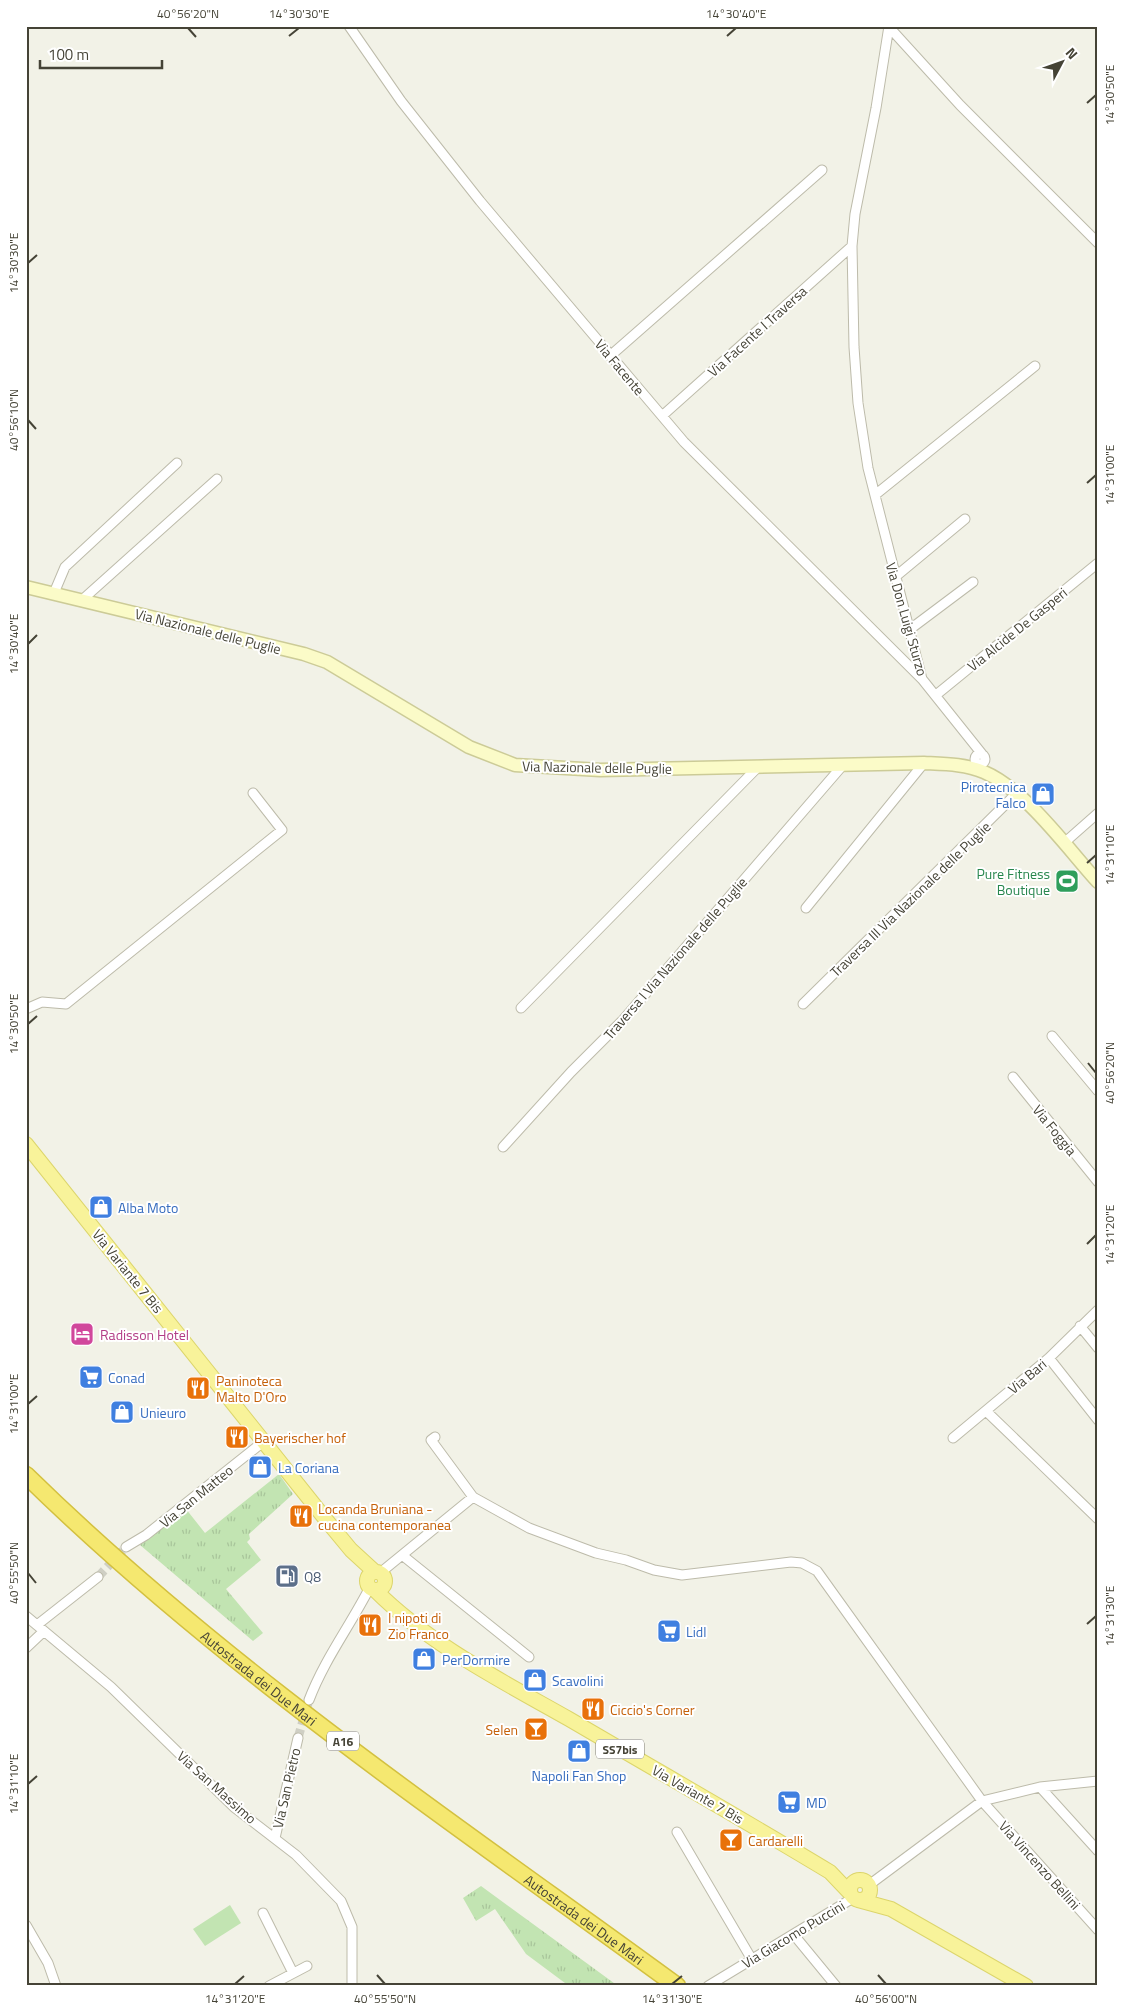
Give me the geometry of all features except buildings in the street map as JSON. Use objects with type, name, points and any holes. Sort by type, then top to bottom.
[{"type":"highway","name":"Autostrada dei Due Mari","points":[[26,1476],[112,1557],[240,1664],[677,1986]]},
{"type":"highway","name":"Autostrada dei Due Mari","points":[[26,1491],[112,1572],[233,1673],[658,1986]]},
{"type":"main road","name":"Via Nazionale delle Puglie","points":[[26,587],[304,654],[327,662],[469,747],[516,765],[600,770],[924,763],[960,765],[994,777],[1017,793],[1098,882]]},
{"type":"main road","name":"Via Variante 7 Bis","points":[[26,1144],[31,1154],[112,1251],[375,1581],[413,1623],[500,1680],[830,1872],[866,1884]]},
{"type":"main road","name":"Via Variante 7 Bis","points":[[830,1872],[854,1897]]},
{"type":"main road","points":[[854,1897],[866,1898],[866,1884]]},
{"type":"main road","points":[[866,1884],[891,1909]]},
{"type":"main road","points":[[854,1897],[891,1909],[1026,1986]]},
{"type":"street","name":"Via Facente","points":[[349,26],[401,101],[450,162],[610,356],[684,442],[922,679]]},
{"type":"street","points":[[889,27],[960,104],[1098,243]]},
{"type":"street","name":"Via Don Luigi Sturzo","points":[[889,27],[876,108],[855,214],[852,246],[854,347],[862,437],[894,577],[922,679],[936,695],[994,777]]},
{"type":"street","points":[[610,356],[822,170]]},
{"type":"street","name":"Via Facente I Traversa","points":[[662,416],[852,246]]},
{"type":"street","points":[[875,495],[1035,366]]},
{"type":"street","points":[[54,593],[65,568],[177,463]]},
{"type":"street","points":[[82,600],[217,479]]},
{"type":"street","points":[[894,577],[965,519]]},
{"type":"street","name":"Via Alcide De Gasperi","points":[[936,695],[1098,563]]},
{"type":"street","points":[[909,630],[973,582]]},
{"type":"street","points":[[960,765],[980,757]]},
{"type":"street","points":[[806,908],[924,763]]},
{"type":"street","name":"Traversa I Via Nazionale delle Puglie","points":[[503,1147],[571,1072],[622,1022],[843,765]]},
{"type":"street","points":[[521,1008],[758,767]]},
{"type":"street","points":[[26,1009],[42,1002],[66,1004],[282,830],[253,793]]},
{"type":"street","name":"Traversa III Via Nazionale delle Puglie","points":[[803,1004],[1017,793]]},
{"type":"street","points":[[1064,843],[1098,813]]},
{"type":"street","points":[[1052,1036],[1098,1091]]},
{"type":"street","name":"Via Foggia","points":[[1013,1077],[1098,1182]]},
{"type":"street","name":"Via Bari","points":[[953,1438],[1048,1358],[1098,1310]]},
{"type":"street","points":[[1080,1326],[1098,1348]]},
{"type":"street","points":[[1048,1358],[1098,1420]]},
{"type":"street","points":[[986,1411],[1096,1515]]},
{"type":"street","points":[[309,1700],[328,1656],[353,1620],[375,1581],[402,1555],[473,1497],[431,1440],[435,1437]]},
{"type":"street","name":"Via San Matteo","points":[[126,1547],[146,1535],[264,1442]]},
{"type":"street","name":"Via Vincenzo Bellini","points":[[473,1497],[529,1528],[596,1553],[626,1560],[654,1570],[682,1575],[791,1562],[817,1570],[982,1801],[1098,1930]]},
{"type":"street","points":[[402,1555],[529,1658]]},
{"type":"street","points":[[26,1648],[41,1628],[98,1577]]},
{"type":"street","name":"Via San Massimo","points":[[26,1616],[111,1687],[235,1808],[296,1855],[341,1901],[348,1913],[352,1928],[352,1986]]},
{"type":"street","name":"Via San Pietro","points":[[275,1838],[298,1738]]},
{"type":"street","points":[[866,1884],[982,1801],[1040,1787],[1098,1782]]},
{"type":"street","points":[[1040,1787],[1098,1851]]},
{"type":"street","points":[[677,1832],[751,1958]]},
{"type":"street","name":"Via Giacomo Puccini","points":[[708,1986],[751,1958],[854,1897]]},
{"type":"street","points":[[263,1914],[293,1973]]},
{"type":"street","points":[[26,1925],[48,1963],[56,1986]]},
{"type":"street","points":[[794,1934],[836,1986]]},
{"type":"street","points":[[269,1986],[307,1966]]},
{"type":"green space","points":[[279,1474],[293,1494],[249,1534],[250,1539],[247,1542],[261,1560],[226,1589],[263,1633],[253,1641],[140,1545],[186,1509],[205,1533]]},
{"type":"green space","points":[[481,1886],[618,1986],[569,1986],[526,1954],[495,1909],[476,1921],[463,1898]]},
{"type":"green space","points":[[230,1905],[241,1923],[205,1946],[193,1929]]},
{"type":"tunnel","points":[[98,1577],[126,1547]]},
{"type":"tunnel","points":[[298,1738],[309,1700]]},
{"type":"place","name":"Pirotecnica Falco","points":[[1043,794]]},
{"type":"place","name":"Pure Fitness Boutique","points":[[1067,881]]},
{"type":"place","name":"Alba Moto","points":[[101,1207]]},
{"type":"place","name":"Radisson Hotel","points":[[82,1334]]},
{"type":"place","name":"Conad","points":[[91,1377]]},
{"type":"place","name":"Paninoteca Malto D'Oro","points":[[198,1388]]},
{"type":"place","name":"Unieuro","points":[[122,1412]]},
{"type":"place","name":"Bayerischer hof","points":[[237,1437]]},
{"type":"place","name":"La Coriana","points":[[260,1467]]},
{"type":"place","name":"Locanda Bruniana - cucina contemporanea","points":[[301,1516]]},
{"type":"place","name":"Q8","points":[[287,1576]]},
{"type":"place","name":"I nipoti di Zio Franco","points":[[370,1625]]},
{"type":"place","name":"Lidl","points":[[669,1631]]},
{"type":"place","name":"PerDormire","points":[[424,1659]]},
{"type":"place","name":"Scavolini","points":[[535,1680]]},
{"type":"place","name":"Ciccio's Corner","points":[[593,1709]]},
{"type":"place","name":"Selen","points":[[536,1729]]},
{"type":"place","name":"Napoli Fan Shop","points":[[579,1751]]},
{"type":"place","name":"MD","points":[[789,1802]]},
{"type":"place","name":"Cardarelli","points":[[731,1840]]}]
